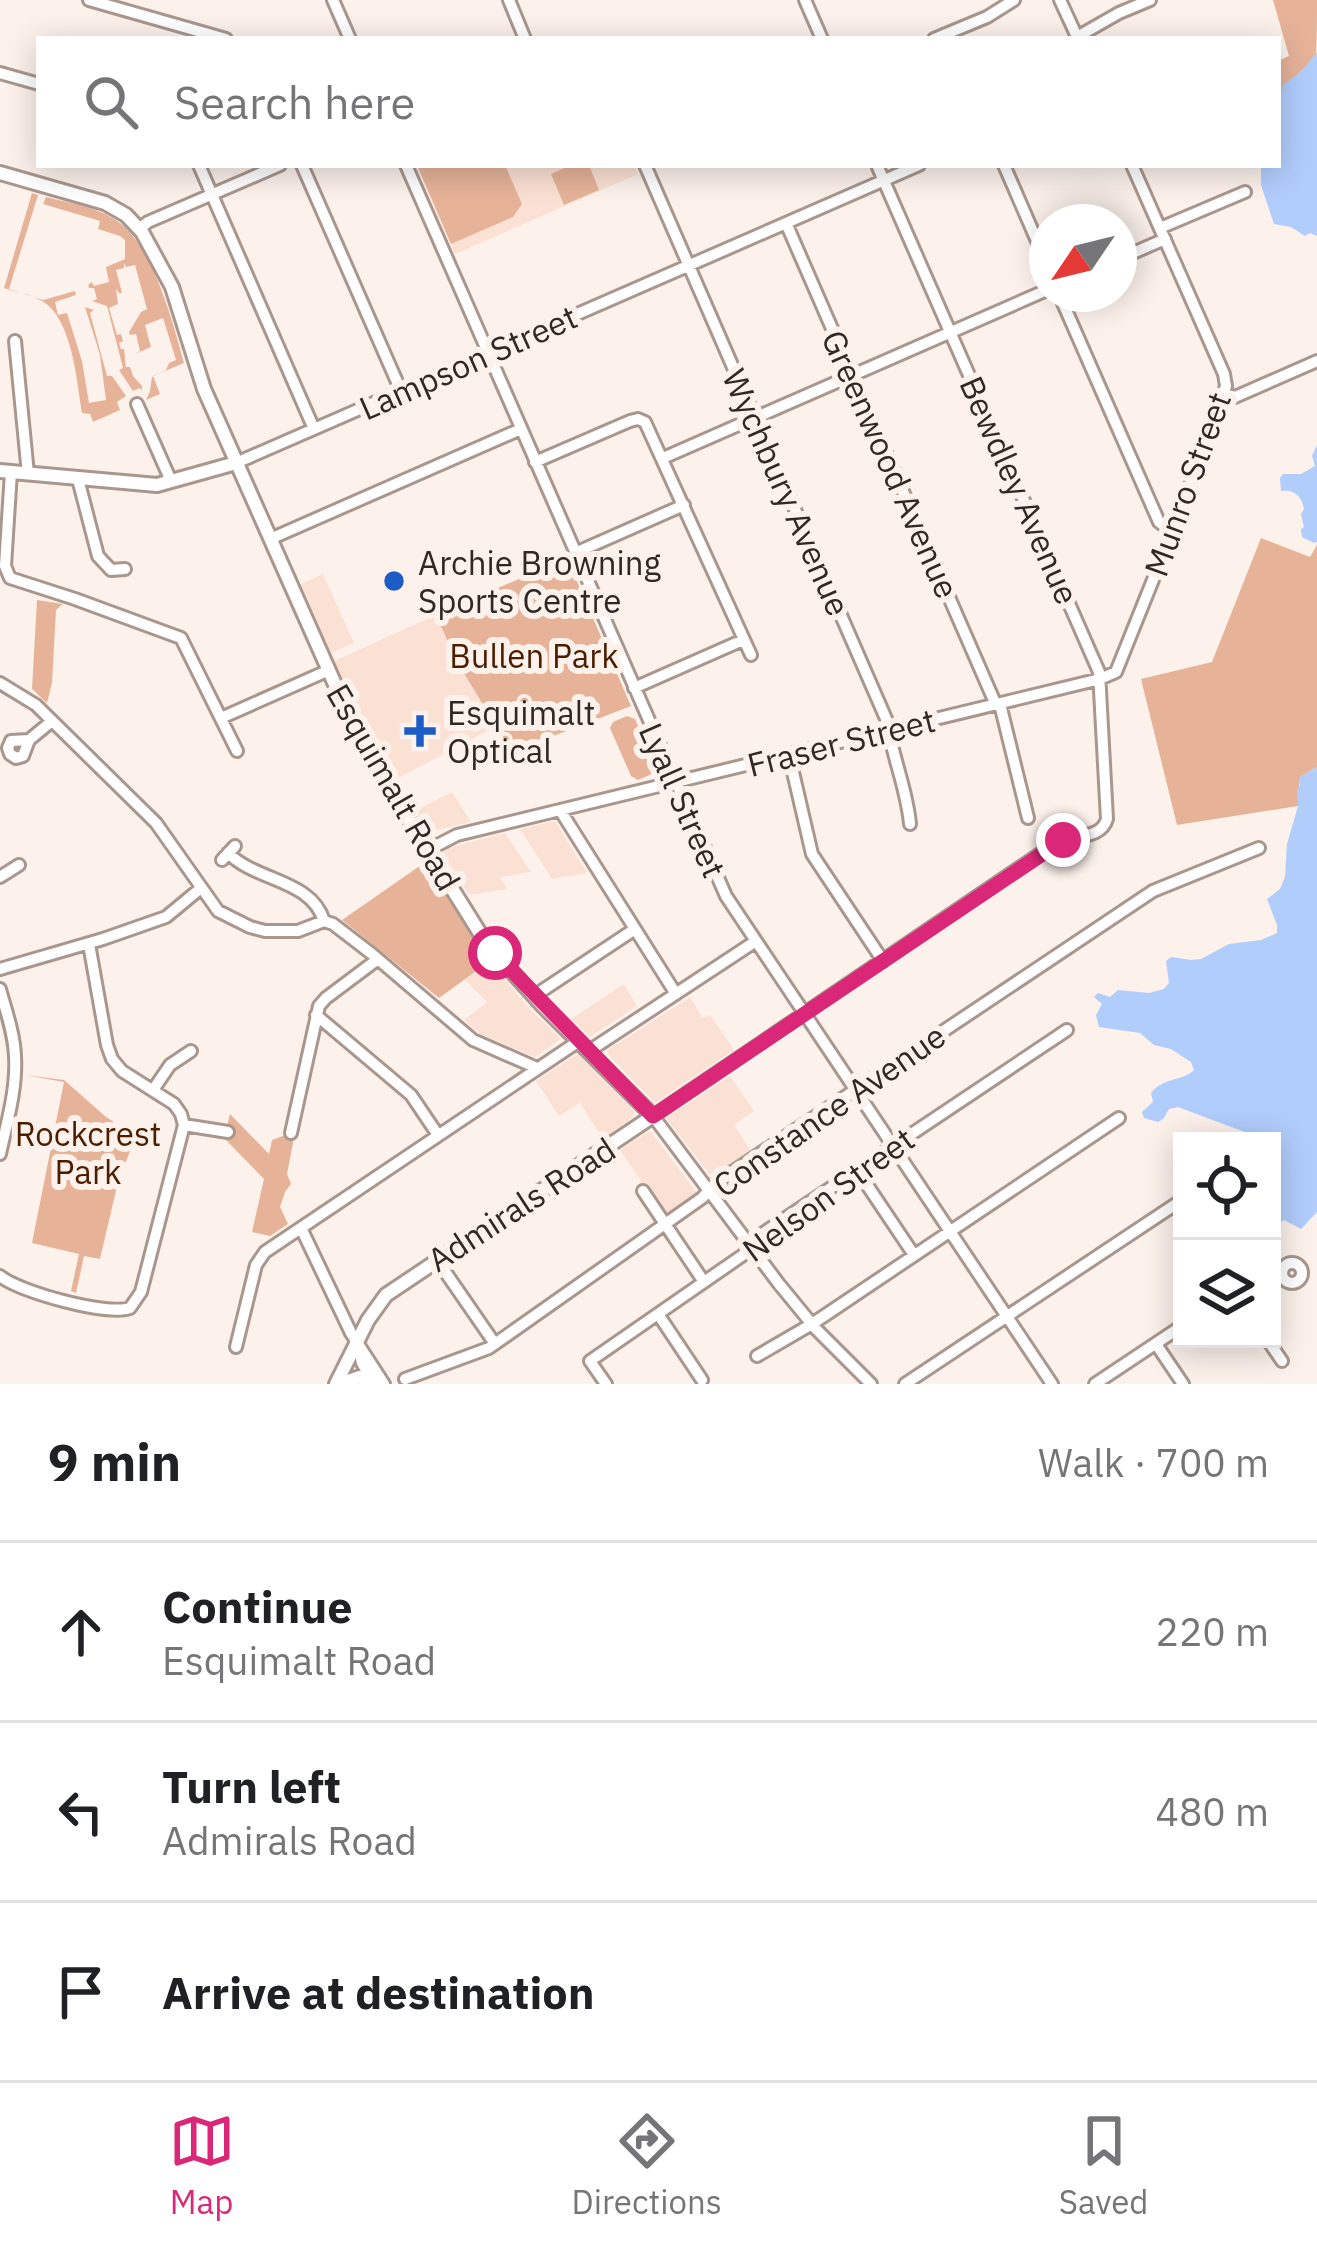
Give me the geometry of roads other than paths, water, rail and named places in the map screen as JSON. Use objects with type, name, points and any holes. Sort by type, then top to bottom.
[{"type":"main road","name":"Esquimalt Road","points":[[0,173],[105,203],[140,229],[172,286],[200,380],[361,743],[483,938],[653,1116]]},
{"type":"main road","name":"Lampson Street","points":[[6,472],[142,485],[171,482],[236,463]]},
{"type":"main road","name":"Admirals Road","points":[[338,1384],[357,1341],[386,1295],[653,1116]]},
{"type":"main road","points":[[338,1384],[360,1376],[373,1384]]},
{"type":"street","points":[[89,0],[215,36]]},
{"type":"street","points":[[334,0],[349,36]]},
{"type":"street","points":[[508,0],[524,36]]},
{"type":"street","points":[[805,0],[821,36]]},
{"type":"street","points":[[941,36],[1014,0]]},
{"type":"street","points":[[1060,0],[1076,36]]},
{"type":"street","points":[[1081,36],[1150,0]]},
{"type":"street","points":[[0,73],[36,83]]},
{"type":"street","points":[[200,168],[314,429]]},
{"type":"street","points":[[140,229],[273,168]]},
{"type":"street","points":[[303,168],[401,391]]},
{"type":"street","name":"Lyall Street","points":[[407,168],[718,881],[1052,1384]]},
{"type":"street","name":"Wychbury Avenue","points":[[645,168],[887,721],[910,824]]},
{"type":"street","name":"Bewdley Avenue","points":[[878,168],[1100,680],[1105,828]]},
{"type":"street","name":"Lampson Street","points":[[236,463],[912,168]]},
{"type":"street","points":[[1005,168],[1029,223]]},
{"type":"street","name":"Munro Street","points":[[1116,672],[1226,394],[1224,374],[1133,168]]},
{"type":"street","points":[[1137,249],[1245,192]]},
{"type":"street","name":"Greenwood Avenue","points":[[786,223],[998,704],[1028,818]]},
{"type":"street","points":[[663,458],[1029,298]]},
{"type":"street","points":[[1067,312],[1159,522],[1172,532]]},
{"type":"street","points":[[15,341],[28,474]]},
{"type":"street","points":[[1226,394],[1235,397],[1317,362]]},
{"type":"street","points":[[137,404],[171,482]]},
{"type":"street","points":[[535,462],[642,420],[651,429],[751,655]]},
{"type":"street","points":[[269,539],[521,429]]},
{"type":"street","points":[[6,472],[5,566],[10,578],[181,638],[237,751]]},
{"type":"street","points":[[78,479],[98,556],[108,568],[125,569]]},
{"type":"street","points":[[575,553],[684,506]]},
{"type":"street","points":[[634,688],[743,640]]},
{"type":"street","points":[[221,718],[327,671]]},
{"type":"street","name":"Fraser Street","points":[[428,850],[454,836],[1100,680],[1116,672]]},
{"type":"street","points":[[0,683],[26,697],[161,829],[218,911],[260,931],[292,932],[324,921],[333,924],[473,1040],[537,1068]]},
{"type":"street","points":[[29,740],[52,721]]},
{"type":"street","points":[[789,755],[812,854],[884,962]]},
{"type":"street","points":[[560,810],[676,994]]},
{"type":"street","name":"Admirals Road","points":[[653,1116],[1056,844],[1105,828]]},
{"type":"street","name":"Constance Avenue","points":[[405,1379],[495,1344],[665,1225],[716,1183],[1153,891],[1258,848]]},
{"type":"street","points":[[228,853],[263,877],[294,886],[319,909],[324,921]]},
{"type":"street","points":[[0,877],[19,865]]},
{"type":"street","points":[[0,969],[166,917],[200,888]]},
{"type":"street","points":[[534,996],[635,929]]},
{"type":"street","points":[[236,1346],[258,1262],[268,1250],[537,1068],[676,994],[756,941]]},
{"type":"street","points":[[2,1281],[110,1311],[135,1304],[181,1142],[184,1126],[176,1107],[112,1059],[89,944]]},
{"type":"street","points":[[291,1133],[316,1015],[326,998],[378,959]]},
{"type":"street","points":[[0,988],[16,1059],[0,1154]]},
{"type":"street","points":[[316,1015],[411,1095],[438,1135]]},
{"type":"street","name":"Nelson Street","points":[[606,1384],[590,1360],[743,1255],[756,1238],[1067,1030]]},
{"type":"street","points":[[153,1090],[170,1065],[191,1051]]},
{"type":"street","name":"Esquimalt Road","points":[[653,1116],[812,1324],[871,1384]]},
{"type":"street","points":[[757,1356],[1119,1118]]},
{"type":"street","points":[[184,1126],[228,1132]]},
{"type":"street","points":[[857,1170],[914,1255]]},
{"type":"street","points":[[643,1191],[704,1282]]},
{"type":"street","points":[[905,1384],[1173,1206]]},
{"type":"street","points":[[301,1228],[357,1341],[384,1384]]},
{"type":"street","points":[[437,1260],[495,1344]]},
{"type":"street","points":[[658,1314],[702,1380]]},
{"type":"street","points":[[1095,1384],[1173,1332]]},
{"type":"street","points":[[357,1341],[373,1384]]},
{"type":"street","points":[[1156,1344],[1183,1384]]},
{"type":"street","points":[[1273,1348],[1282,1361]]},
{"type":"water","points":[[1317,52],[1317,236],[1274,224],[1261,185],[1261,168],[1281,168],[1283,85]]},
{"type":"water","points":[[1317,445],[1314,543],[1302,537],[1302,501],[1294,493],[1281,491],[1280,478],[1315,466],[1312,456]]},
{"type":"water","points":[[1317,767],[1317,1212],[1301,1229],[1281,1222],[1281,1132],[1245,1132],[1178,1107],[1169,1109],[1158,1122],[1144,1118],[1142,1112],[1153,1102],[1151,1093],[1189,1074],[1194,1070],[1191,1062],[1140,1033],[1099,1027],[1096,1015],[1102,1004],[1094,997],[1098,993],[1110,997],[1118,990],[1149,993],[1164,989],[1169,983],[1166,961],[1171,957],[1201,959],[1229,944],[1277,933],[1267,899],[1280,889],[1285,877],[1300,777]]},
{"type":"place","name":"Archie Browning Sports Centre","points":[[394,581]]},
{"type":"place","name":"Esquimalt Optical","points":[[420,731]]},
{"type":"park label","name":"Bullen Park","points":[[534,655]]},
{"type":"park label","name":"Rockcrest Park","points":[[88,1152]]}]
